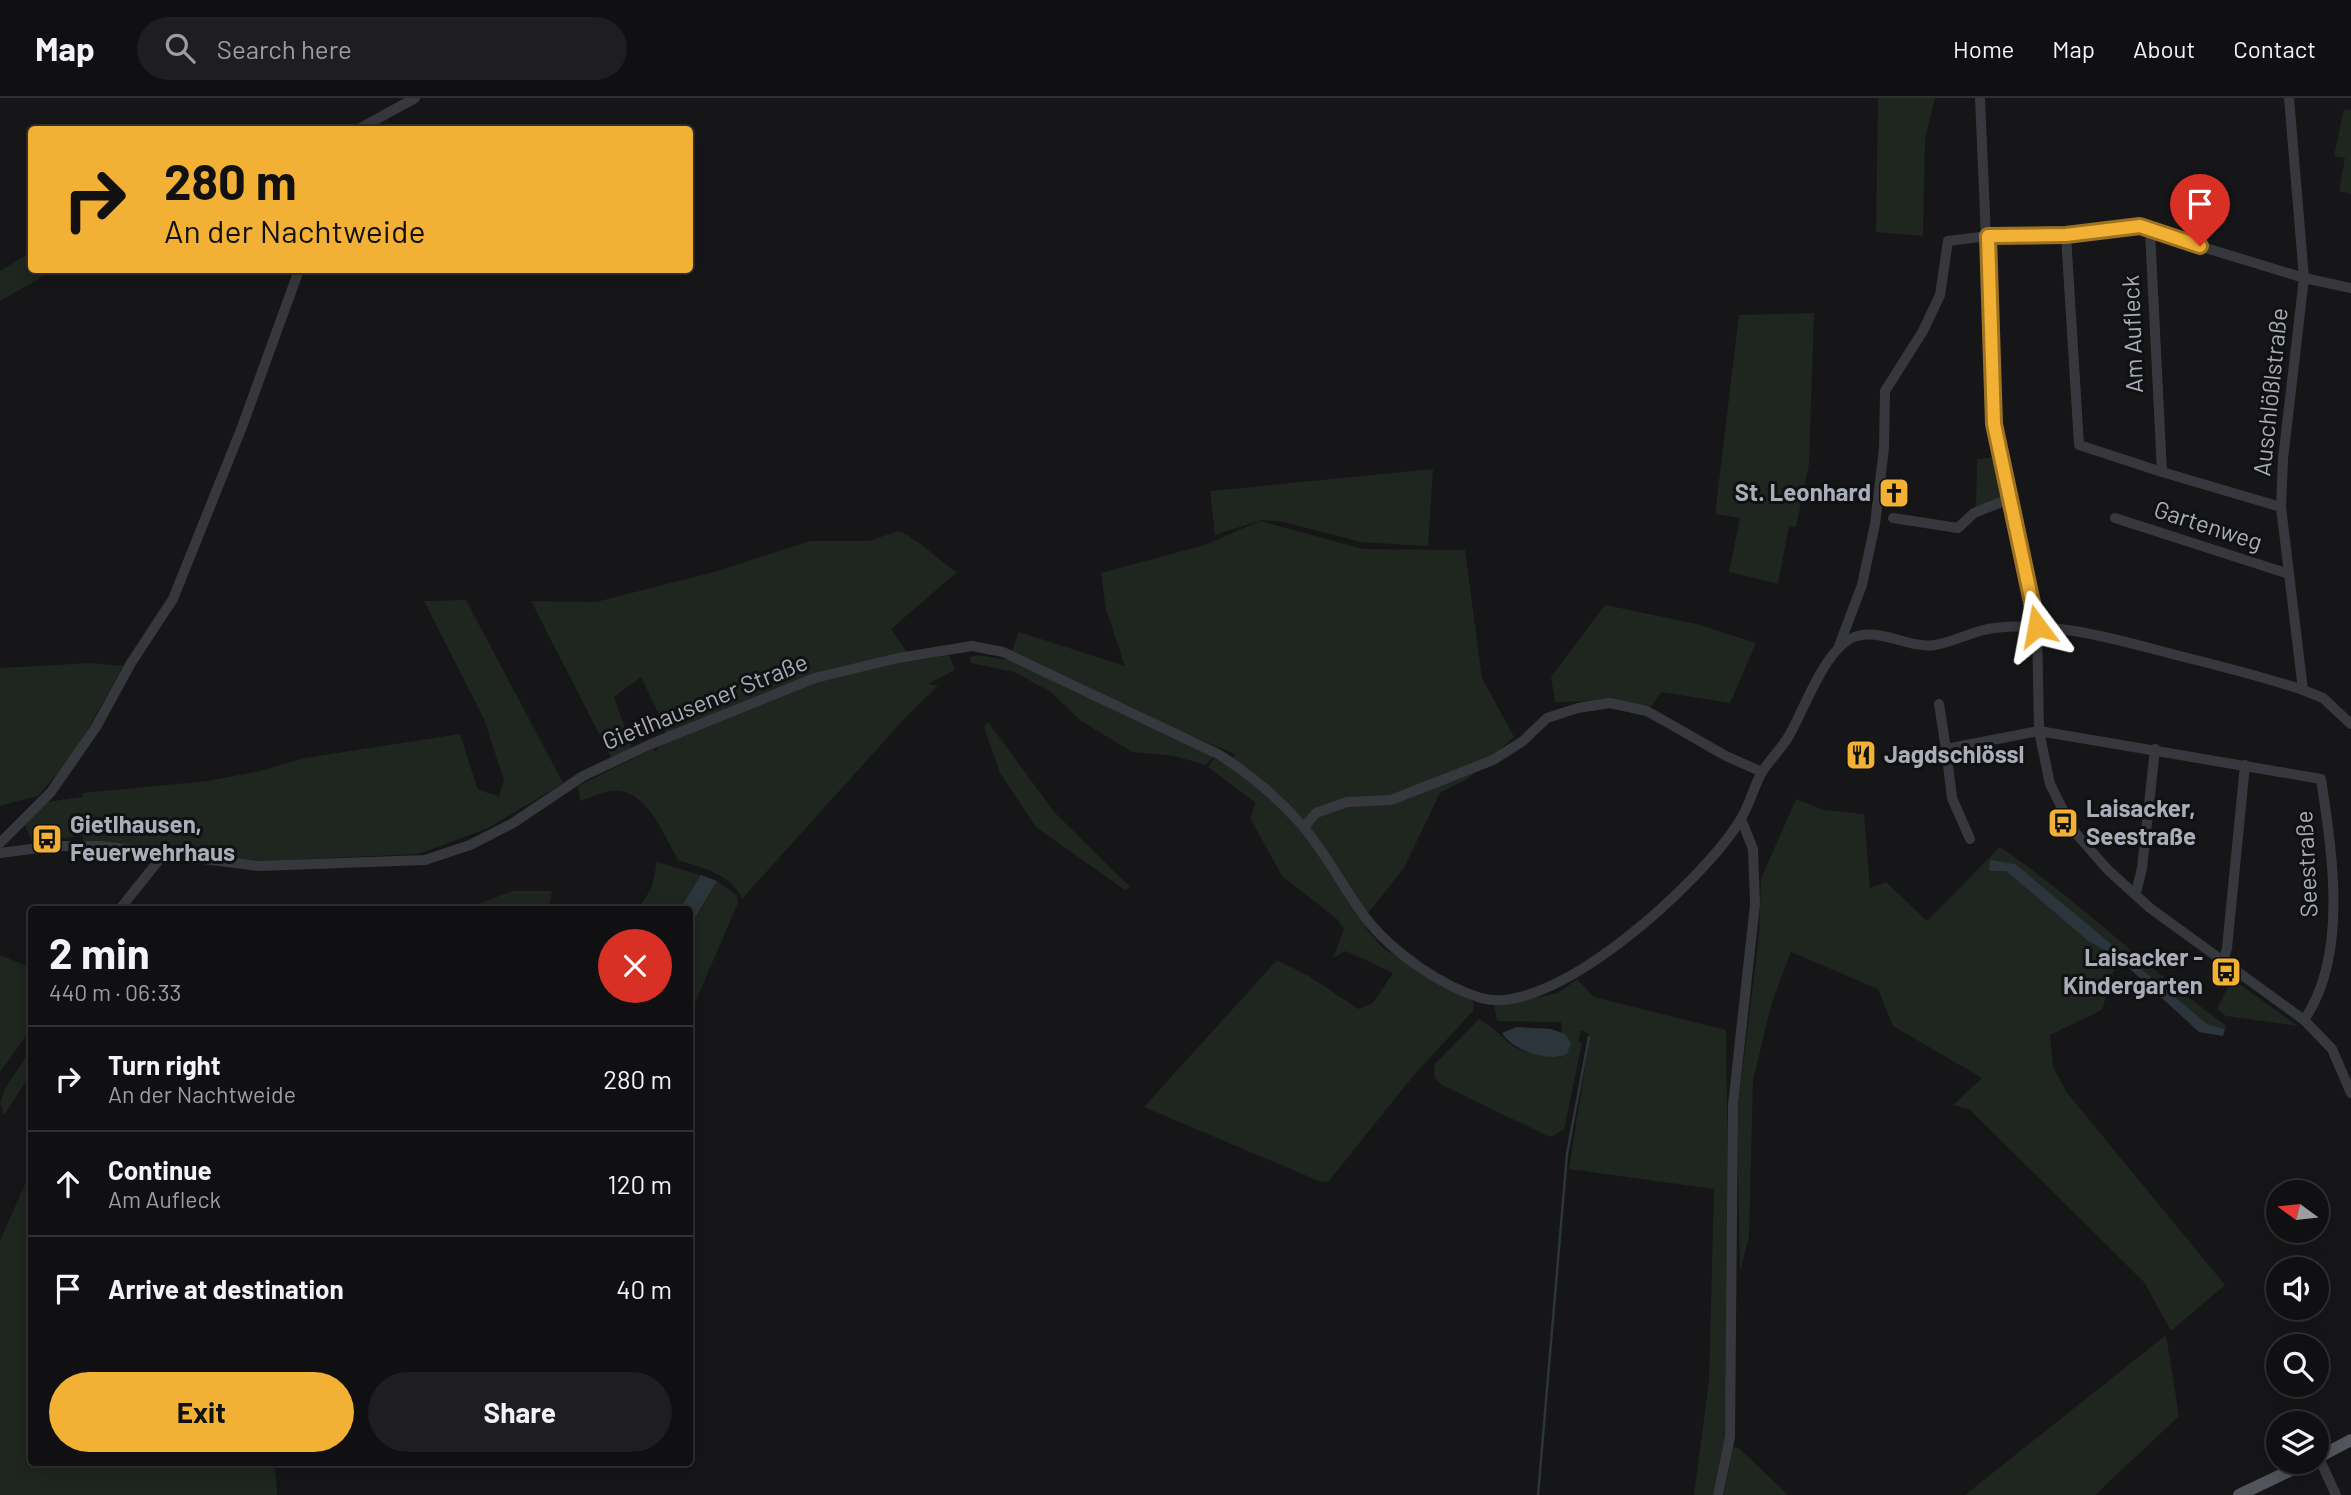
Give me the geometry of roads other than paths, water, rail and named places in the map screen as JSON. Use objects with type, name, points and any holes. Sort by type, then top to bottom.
[{"type":"main road","points":[[2329,1452],[2351,1440]]},
{"type":"main road","points":[[2239,1495],[2283,1474]]},
{"type":"street","points":[[364,126],[415,98]]},
{"type":"street","points":[[1980,98],[1994,424],[2037,626],[2039,731],[2050,784],[2073,830],[2108,870],[2150,908],[2223,962],[2278,998],[2304,1020],[2332,1049],[2351,1093]]},
{"type":"street","name":"Auschlößlstraße","points":[[2289,98],[2304,278],[2283,454],[2281,508],[2303,690]]},
{"type":"street","points":[[1988,236],[2066,235],[2140,226],[2304,278],[2351,288]]},
{"type":"street","name":"Am Aufleck","points":[[2150,231],[2162,472]]},
{"type":"street","points":[[2066,235],[2079,444],[2281,508]]},
{"type":"street","name":"Gietlhausener Straße","points":[[0,853],[54,846],[101,846],[259,866],[425,860],[470,845],[492,834],[583,776],[651,744],[815,678],[898,658],[972,646],[1003,652],[1218,754],[1271,791],[1304,827],[1368,920],[1386,939],[1441,979],[1483,999],[1524,996],[1560,984],[1621,943],[1684,885],[1741,819],[1762,772],[1787,739],[1839,646],[1862,585],[1875,524],[1884,448],[1885,391],[1923,331],[1940,295],[1948,241],[1988,236]]},
{"type":"street","points":[[0,843],[51,792],[96,727],[131,663],[173,599],[242,427],[298,273]]},
{"type":"street","points":[[1894,518],[1958,528],[1974,513],[2008,499]]},
{"type":"street","name":"Gartenweg","points":[[2115,517],[2289,574]]},
{"type":"street","points":[[1839,646],[1856,636],[1933,646],[1991,628],[2037,626],[2088,631],[2303,690],[2327,701],[2351,724]]},
{"type":"street","points":[[1304,827],[1316,813],[1347,802],[1391,800],[1493,760],[1523,741],[1547,718],[1578,708],[1610,704],[1647,711],[1726,756],[1762,772]]},
{"type":"street","points":[[1939,704],[1952,798],[1970,839]]},
{"type":"street","name":"Seestraße","points":[[1946,749],[2039,731],[2322,779],[2333,860],[2333,923],[2322,983],[2314,1006],[2304,1020]]},
{"type":"street","points":[[2136,893],[2142,868],[2155,749]]},
{"type":"street","points":[[2223,962],[2227,946],[2245,765]]},
{"type":"street","points":[[1718,1495],[1730,1437],[1733,1105],[1755,904],[1753,849],[1741,819]]},
{"type":"street","points":[[122,906],[163,855]]},
{"type":"street","points":[[2324,1474],[2336,1495]]},
{"type":"waterway","points":[[1538,1495],[1567,1154],[1589,1037]]},
{"type":"place","name":"St. Leonhard","points":[[1894,493]]},
{"type":"place","name":"Jagdschlössl","points":[[1861,755]]},
{"type":"place","name":"Laisacker, Seestraße","points":[[2063,823]]},
{"type":"place","name":"Gietlhausen, Feuerwehrhaus","points":[[47,839]]},
{"type":"place","name":"Laisacker - Kindergarten","points":[[2226,972]]}]
